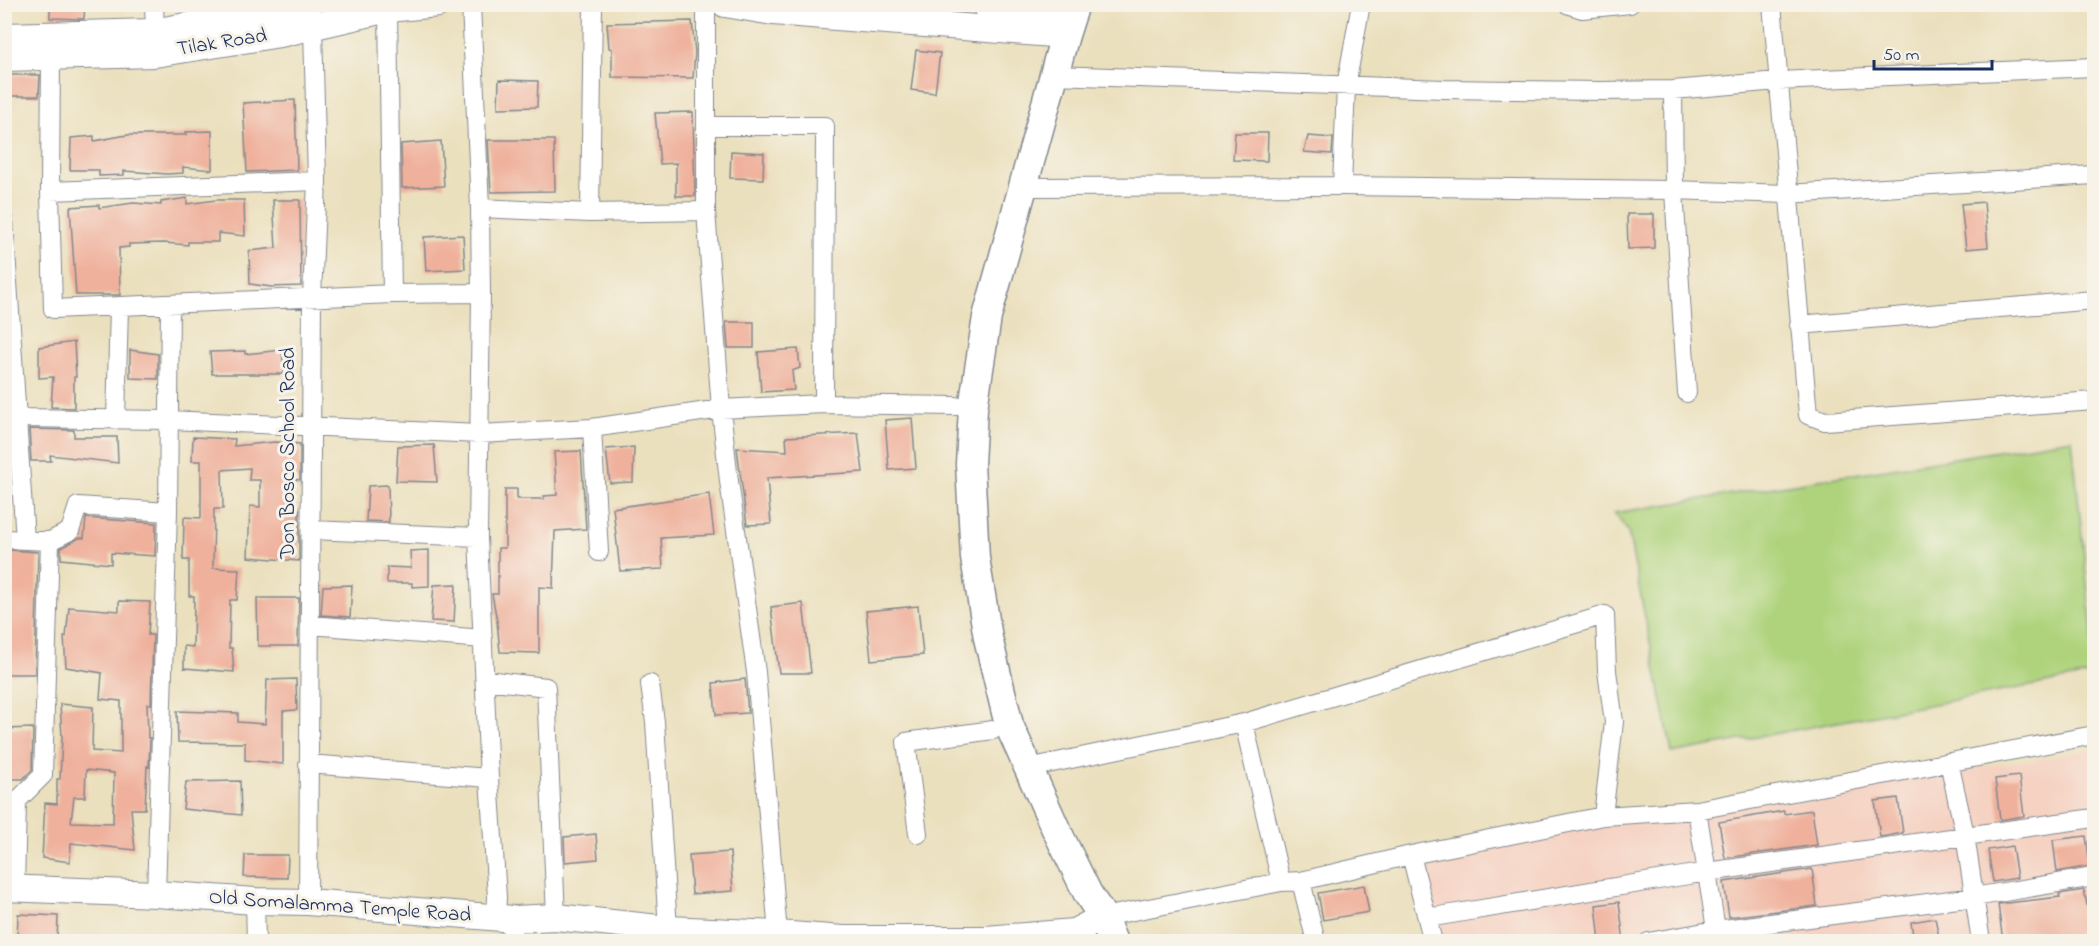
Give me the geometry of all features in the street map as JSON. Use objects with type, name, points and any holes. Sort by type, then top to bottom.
[{"type":"main road","points":[[1062,17],[1054,75],[987,317],[973,408],[970,464],[975,558],[988,638],[1009,725],[1054,827],[1088,894],[1099,931]]},
{"type":"main road","points":[[1062,17],[970,314],[956,406],[952,464],[958,560],[971,641],[993,730],[1039,835],[1099,931]]},
{"type":"street","points":[[154,4],[155,32]]},
{"type":"street","name":"Tilak Road","points":[[4,36],[155,32],[276,7],[310,12],[388,9],[438,4]]},
{"type":"street","points":[[471,4],[482,293],[478,537],[497,897],[507,926]]},
{"type":"street","points":[[590,213],[593,4]]},
{"type":"street","points":[[706,4],[706,211],[721,409],[756,672],[778,934]]},
{"type":"street","points":[[725,4],[773,12],[1062,17]]},
{"type":"street","points":[[984,4],[1062,17]]},
{"type":"street","points":[[1342,186],[1346,86],[1360,4]]},
{"type":"street","points":[[1568,4],[1582,9],[1630,4]]},
{"type":"street","points":[[1772,4],[1798,325],[1808,415],[1826,422],[2094,401]]},
{"type":"street","points":[[388,9],[392,294]]},
{"type":"street","name":"Tilak Road","points":[[4,58],[155,54],[310,12]]},
{"type":"street","name":"Don Bosco School Road","points":[[308,902],[312,297],[317,181],[310,12]]},
{"type":"street","points":[[51,57],[50,191],[53,309],[392,294],[482,293]]},
{"type":"street","points":[[1054,75],[1444,89],[1673,90],[1778,81],[2094,67]]},
{"type":"street","points":[[1673,90],[1674,191],[1687,393]]},
{"type":"street","points":[[706,126],[825,126],[824,404]]},
{"type":"street","points":[[1023,187],[1342,186],[1787,194],[2094,175]]},
{"type":"street","points":[[50,191],[317,181]]},
{"type":"street","points":[[480,208],[590,213],[706,211]]},
{"type":"street","points":[[4,221],[25,540]]},
{"type":"street","points":[[1798,325],[2094,300]]},
{"type":"street","points":[[156,894],[168,512],[170,303]]},
{"type":"street","points":[[116,420],[119,307]]},
{"type":"street","points":[[16,418],[168,420],[479,434],[592,428],[721,409],[824,404],[956,406]]},
{"type":"street","points":[[592,428],[599,552]]},
{"type":"street","points":[[4,539],[50,541],[70,531],[78,506],[168,512]]},
{"type":"street","points":[[311,530],[478,537]]},
{"type":"street","points":[[10,889],[17,801],[43,775],[50,541]]},
{"type":"street","points":[[1028,768],[1244,723],[1605,615],[1607,671],[1614,722],[1603,816]]},
{"type":"street","points":[[311,625],[483,639]]},
{"type":"street","points":[[486,680],[546,687],[556,917]]},
{"type":"street","points":[[650,684],[656,722],[668,929]]},
{"type":"street","points":[[1244,723],[1281,882]]},
{"type":"street","points":[[918,834],[906,742],[993,730]]},
{"type":"street","points":[[1099,931],[1281,882],[1301,881],[1411,855],[1603,816],[1697,810],[2094,735]]},
{"type":"street","points":[[1949,762],[1965,835],[1981,942]]},
{"type":"street","points":[[308,764],[489,778]]},
{"type":"street","points":[[1697,810],[1717,936]]},
{"type":"street","points":[[1427,918],[1707,872],[2094,818]]},
{"type":"street","points":[[1411,855],[1433,942]]},
{"type":"street","points":[[1648,942],[1717,936],[2094,877]]},
{"type":"street","points":[[1301,881],[1316,942]]},
{"type":"street","name":"Old Somalamma Temple Road","points":[[10,889],[308,902],[507,926],[556,917],[626,933],[668,929],[728,937],[778,934],[843,940],[987,940],[1099,931]]},
{"type":"street","points":[[255,901],[256,942]]},
{"type":"shaded area","points":[[2094,750],[2094,941],[1433,941],[1411,855]]},
{"type":"green space","points":[[2072,439],[2094,652],[2094,674],[1672,753],[1628,531],[1614,513]]},
{"type":"building","points":[[50,4],[85,4],[84,19],[50,18]]},
{"type":"building","points":[[692,21],[695,52],[693,78],[612,77],[612,49],[609,48],[607,23]]},
{"type":"building","points":[[916,50],[940,53],[935,93],[911,90]]},
{"type":"building","points":[[8,75],[40,75],[39,96],[8,96]]},
{"type":"building","points":[[499,80],[538,81],[537,107],[498,108]]},
{"type":"building","points":[[295,100],[297,170],[247,172],[243,103]]},
{"type":"building","points":[[693,112],[695,196],[676,196],[676,163],[660,164],[655,113]]},
{"type":"building","points":[[212,131],[212,170],[183,167],[183,173],[124,171],[124,175],[99,176],[99,170],[70,170],[71,138],[94,136],[94,141],[127,135],[186,135],[185,132]]},
{"type":"building","points":[[1235,133],[1268,133],[1267,161],[1233,160]]},
{"type":"building","points":[[1308,136],[1333,138],[1332,154],[1304,152]]},
{"type":"building","points":[[488,140],[554,140],[555,191],[491,192]]},
{"type":"building","points":[[441,141],[444,186],[402,188],[401,144]]},
{"type":"building","points":[[731,151],[764,153],[763,179],[730,178]]},
{"type":"building","points":[[187,198],[187,204],[216,200],[244,200],[245,236],[218,233],[218,242],[188,242],[188,245],[129,244],[129,247],[119,248],[120,295],[76,295],[70,207],[99,205],[99,208],[133,203],[161,205],[161,202]]},
{"type":"building","points":[[273,200],[300,200],[301,286],[271,287],[250,284],[249,251],[276,248]]},
{"type":"building","points":[[1984,202],[1988,247],[1966,249],[1961,204]]},
{"type":"building","points":[[1627,214],[1654,214],[1654,248],[1628,249]]},
{"type":"building","points":[[463,235],[465,269],[426,271],[424,237]]},
{"type":"building","points":[[726,322],[754,322],[754,348],[728,348]]},
{"type":"building","points":[[74,342],[76,377],[74,377],[74,408],[51,407],[53,377],[39,378],[39,347]]},
{"type":"building","points":[[798,349],[800,368],[792,371],[794,390],[761,392],[758,352]]},
{"type":"building","points":[[130,350],[158,354],[158,379],[130,378]]},
{"type":"building","points":[[282,350],[284,374],[212,374],[210,352],[245,351],[245,354]]},
{"type":"building","points":[[912,418],[916,468],[889,470],[885,420]]},
{"type":"building","points":[[29,429],[74,430],[74,437],[117,437],[118,463],[50,455],[51,461],[31,461]]},
{"type":"building","points":[[858,433],[863,472],[767,478],[771,524],[747,525],[737,448],[787,451],[786,437]]},
{"type":"building","points":[[193,437],[235,439],[234,446],[275,442],[300,444],[300,480],[293,479],[292,509],[299,509],[299,561],[248,557],[250,506],[260,507],[260,480],[249,480],[250,468],[222,470],[223,509],[214,509],[213,568],[239,569],[237,600],[230,600],[229,648],[232,648],[234,672],[184,668],[184,646],[193,647],[194,596],[189,596],[189,560],[183,560],[184,517],[201,518],[201,461],[192,461]]},
{"type":"building","points":[[434,445],[437,482],[396,481],[398,446]]},
{"type":"building","points":[[634,447],[633,482],[610,483],[606,449]]},
{"type":"building","points":[[581,451],[586,529],[555,531],[553,588],[539,587],[539,653],[500,652],[492,594],[498,594],[498,548],[505,548],[505,489],[517,489],[517,499],[544,499],[544,496],[557,495],[554,452]]},
{"type":"building","points":[[388,485],[389,522],[366,521],[368,486]]},
{"type":"building","points":[[709,494],[714,535],[661,538],[663,569],[620,571],[613,508]]},
{"type":"building","points":[[86,518],[156,523],[155,556],[111,553],[111,564],[61,559],[61,548],[79,538],[84,538]]},
{"type":"building","points":[[9,550],[38,552],[35,674],[4,674],[4,619]]},
{"type":"building","points":[[429,550],[429,586],[412,587],[412,583],[387,583],[387,567],[411,568],[410,551]]},
{"type":"building","points":[[456,584],[454,622],[431,621],[434,585]]},
{"type":"building","points":[[352,585],[350,617],[321,615],[323,586]]},
{"type":"building","points":[[257,598],[299,598],[298,646],[258,646]]},
{"type":"building","points":[[119,601],[150,602],[148,635],[153,635],[151,704],[147,704],[148,738],[150,738],[145,809],[131,809],[135,850],[71,843],[70,862],[42,858],[45,803],[57,804],[57,779],[60,779],[62,737],[60,704],[93,707],[92,751],[121,753],[121,701],[100,699],[102,673],[66,667],[64,637],[66,637],[69,607],[119,611]],"holes":[[[86,770],[114,773],[113,823],[71,822],[74,797],[85,797]]]},
{"type":"building","points":[[803,603],[811,673],[779,673],[771,607]]},
{"type":"building","points":[[918,606],[923,655],[871,660],[866,611]]},
{"type":"building","points":[[296,679],[297,710],[283,711],[283,764],[245,760],[245,743],[178,742],[177,711],[238,713],[238,722],[265,724],[267,680]]},
{"type":"building","points":[[745,679],[748,713],[716,715],[713,683]]},
{"type":"building","points":[[33,728],[32,770],[23,779],[4,779],[4,729]]},
{"type":"building","points":[[2019,776],[2024,816],[2000,820],[1995,779]]},
{"type":"building","points":[[240,781],[241,815],[183,809],[186,782]]},
{"type":"building","points":[[1898,798],[1903,833],[1880,837],[1875,801]]},
{"type":"building","points":[[1812,810],[1817,845],[1725,858],[1719,822],[1784,811],[1784,814]]},
{"type":"building","points":[[596,834],[598,859],[565,862],[564,837]]},
{"type":"building","points":[[2086,836],[2090,866],[2057,872],[2053,840]]},
{"type":"building","points":[[2012,846],[2017,878],[1993,882],[1988,850]]},
{"type":"building","points":[[730,852],[733,891],[692,894],[689,855]]},
{"type":"building","points":[[245,855],[288,855],[287,878],[244,877]]},
{"type":"building","points":[[1812,869],[1817,906],[1729,917],[1724,882]]},
{"type":"building","points":[[1364,885],[1369,912],[1323,920],[1318,893]]},
{"type":"building","points":[[2084,890],[2093,935],[2057,942],[2003,942],[1998,904],[2060,897],[2059,894]]},
{"type":"building","points":[[1619,902],[1624,942],[1600,942],[1596,905]]},
{"type":"building","points":[[18,914],[58,916],[57,942],[17,941]]},
{"type":"building","points":[[1935,918],[1940,942],[1914,942],[1911,922]]}]
